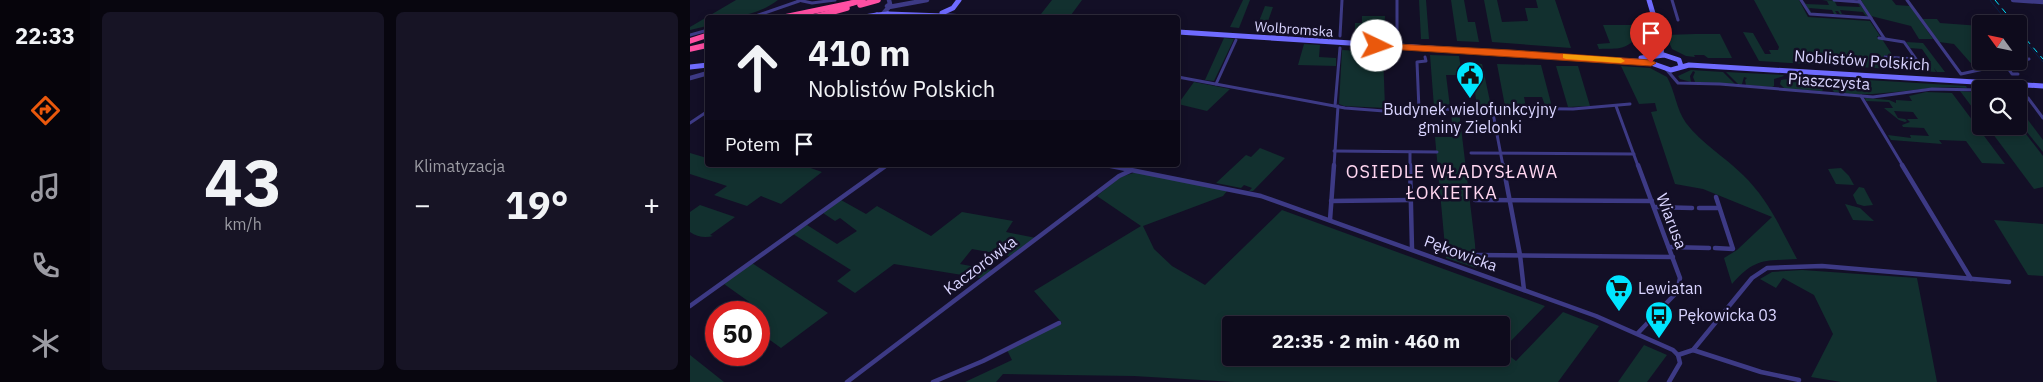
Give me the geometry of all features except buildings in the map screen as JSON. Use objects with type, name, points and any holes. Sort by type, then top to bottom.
[{"type":"highway","points":[[807,15],[863,0]]},
{"type":"highway","points":[[822,15],[878,0]]},
{"type":"highway","points":[[831,15],[878,0]]},
{"type":"highway","points":[[794,15],[852,3]]},
{"type":"highway","points":[[690,41],[705,36]]},
{"type":"highway","points":[[690,45],[705,41]]},
{"type":"highway","points":[[690,49],[705,45]]},
{"type":"highway","points":[[690,53],[705,50]]},
{"type":"main road","points":[[883,15],[930,15],[943,13],[953,8],[959,0]]},
{"type":"main road","points":[[1649,0],[1662,44],[1670,55]]},
{"type":"main road","points":[[953,8],[954,14],[964,15]]},
{"type":"main road","name":"Wolbromska","points":[[1180,30],[1306,42],[1618,58]]},
{"type":"main road","points":[[1661,54],[1662,44]]},
{"type":"main road","points":[[1618,58],[1654,58],[1661,54],[1670,55],[1679,60],[1679,68]]},
{"type":"main road","points":[[1618,58],[1656,64],[1666,69]]},
{"type":"main road","points":[[1654,58],[1656,64]]},
{"type":"main road","name":"Noblistów Polskich","points":[[1679,60],[2043,84]]},
{"type":"main road","points":[[690,66],[705,64]]},
{"type":"main road","name":"Noblistów Polskich","points":[[1666,69],[1689,65],[2043,84]]},
{"type":"street","points":[[758,15],[798,0],[812,3],[835,0]]},
{"type":"street","points":[[879,15],[889,4],[895,5],[927,0]]},
{"type":"street","points":[[1340,36],[1342,0]]},
{"type":"street","points":[[1397,0],[1397,36]]},
{"type":"street","points":[[1672,0],[1678,20]]},
{"type":"street","points":[[1801,0],[1810,14],[1871,18]]},
{"type":"street","points":[[1834,0],[1859,1],[1884,38]]},
{"type":"street","points":[[1907,0],[1961,74],[1979,70]]},
{"type":"street","points":[[2013,0],[2043,2]]},
{"type":"street","points":[[690,35],[705,31]]},
{"type":"street","points":[[1879,38],[1904,42],[1916,59],[1885,57]]},
{"type":"street","points":[[1216,84],[1236,40]]},
{"type":"street","points":[[1330,220],[1340,48]]},
{"type":"street","points":[[1419,110],[1417,62],[1426,61],[1425,57]]},
{"type":"street","points":[[1676,80],[1679,68]]},
{"type":"street","points":[[1666,69],[1676,80]]},
{"type":"street","points":[[2009,70],[2012,74],[2018,74]]},
{"type":"street","points":[[690,78],[705,74]]},
{"type":"street","points":[[1180,77],[1336,106],[1384,110],[1573,109],[1630,104]]},
{"type":"street","name":"Piaszczysta","points":[[1676,80],[1678,83],[1720,84],[1861,96],[1889,96],[1941,88],[1972,90]]},
{"type":"street","points":[[1861,96],[1971,278]]},
{"type":"street","points":[[2027,98],[2043,118]]},
{"type":"street","name":"Wiarusa","points":[[1616,106],[1680,278],[1678,290],[1638,333]]},
{"type":"street","points":[[1492,108],[1520,256],[1524,290]]},
{"type":"street","points":[[690,123],[705,113]]},
{"type":"street","points":[[1334,151],[1437,152]]},
{"type":"street","points":[[1410,152],[1412,249]]},
{"type":"street","points":[[1471,153],[1634,154]]},
{"type":"street","points":[[690,306],[884,167]]},
{"type":"street","name":"Pękowicka","points":[[1114,167],[1261,196],[1412,249],[1638,333],[1673,350],[1678,355]]},
{"type":"street","name":"Kaczorówka","points":[[847,382],[1119,176],[1130,171]]},
{"type":"street","points":[[1715,248],[1733,248],[1716,197]]},
{"type":"street","points":[[1331,201],[1411,200]]},
{"type":"street","points":[[1475,200],[1652,201]]},
{"type":"street","points":[[1654,207],[1692,208]]},
{"type":"street","points":[[1699,208],[1719,208]]},
{"type":"street","points":[[1669,248],[1709,248]]},
{"type":"street","points":[[1477,255],[1673,257]]},
{"type":"street","points":[[1668,382],[1680,364],[1678,355],[1693,350],[1752,278],[1767,268],[1816,266],[2009,282]]},
{"type":"street","points":[[933,382],[990,357],[1058,323]]},
{"type":"street","points":[[1693,350],[1761,372],[1799,380]]},
{"type":"green space","points":[[736,0],[778,0],[762,10],[744,15],[710,15]]},
{"type":"green space","points":[[1052,0],[1082,0],[1071,15],[1041,14]]},
{"type":"green space","points":[[1243,0],[1250,0],[1239,28],[1230,27]]},
{"type":"green space","points":[[1419,0],[1426,0],[1429,39],[1421,39]]},
{"type":"green space","points":[[1451,0],[1464,0],[1468,22],[1475,22],[1479,42],[1457,41]]},
{"type":"green space","points":[[1484,0],[1497,0],[1502,22],[1528,21],[1525,8],[1538,8],[1536,0],[1555,0],[1571,48],[1492,42]]},
{"type":"green space","points":[[1754,0],[1799,0],[1808,17],[1870,21],[1880,36],[1877,36],[1878,38],[1882,39],[1893,56],[1885,55],[1886,59],[1896,60],[1898,63],[1890,62],[1892,67],[1927,68],[1921,64],[1931,62],[1922,49],[1910,48],[1906,42],[1923,43],[1945,72],[1937,72],[1934,68],[1936,72],[1844,66],[1836,58],[1834,59],[1839,66],[1759,61],[1743,32],[1753,33],[1765,54],[1771,54],[1769,50],[1778,50],[1779,47]]},
{"type":"green space","points":[[1803,0],[1806,4],[1829,5],[1827,1],[1822,0],[1842,1],[1835,2],[1837,6],[1860,7],[1858,3],[1849,2],[1859,3],[1868,16],[1863,12],[1840,10],[1842,14],[1849,16],[1840,14],[1838,11],[1835,11],[1837,14],[1834,14],[1832,10],[1809,8],[1811,12],[1818,14],[1810,12]]},
{"type":"green space","points":[[1861,0],[1892,0],[1896,5],[1910,6],[1933,39],[1919,39],[1911,26],[1871,16]]},
{"type":"green space","points":[[1265,6],[1273,7],[1267,24],[1275,25],[1273,30],[1256,29]]},
{"type":"green space","points":[[1362,16],[1385,16],[1384,36],[1355,34],[1355,23],[1362,23]]},
{"type":"green space","points":[[705,18],[705,26],[690,30],[690,27]]},
{"type":"green space","points":[[1922,19],[1937,19],[1940,23],[1972,25],[1972,64],[1954,44],[1939,42]]},
{"type":"green space","points":[[1603,25],[1652,25],[1655,35],[1639,36],[1621,48],[1599,49],[1597,44],[1610,43]]},
{"type":"green space","points":[[1720,34],[1732,58],[1708,58],[1704,55],[1686,56],[1672,49],[1666,35]]},
{"type":"green space","points":[[1224,38],[1234,39],[1214,81],[1205,80]]},
{"type":"green space","points":[[1304,44],[1320,45],[1319,57],[1336,58],[1336,66],[1298,65]]},
{"type":"green space","points":[[1342,50],[1383,52],[1385,108],[1344,106],[1339,104]]},
{"type":"green space","points":[[1430,55],[1459,56],[1462,75],[1446,75],[1450,107],[1434,107]]},
{"type":"green space","points":[[1471,63],[1482,64],[1491,106],[1477,107]]},
{"type":"green space","points":[[1497,64],[1541,65],[1552,107],[1546,108],[1542,97],[1524,97],[1526,107],[1505,106]]},
{"type":"green space","points":[[1556,66],[1578,66],[1590,106],[1568,107]]},
{"type":"green space","points":[[1621,66],[1650,68],[1667,77],[1686,123],[1752,184],[1773,215],[1797,259],[1768,261],[1754,265],[1747,269],[1732,284],[1724,258],[1737,250],[1772,217],[1703,189],[1675,184],[1651,112],[1657,111],[1655,103],[1639,104]]},
{"type":"green space","points":[[1691,70],[1723,72],[1735,84],[1695,82],[1693,77],[1695,72],[1693,71],[1690,76],[1691,82],[1680,79],[1678,76]]},
{"type":"green space","points":[[1726,72],[1784,76],[1774,79],[1774,86],[1772,87],[1746,85],[1745,80],[1747,78],[1744,77],[1742,84],[1738,84]]},
{"type":"green space","points":[[1819,77],[1966,86],[1967,88],[1950,87],[1851,94],[1834,92],[1829,85],[1832,84]]},
{"type":"green space","points":[[1798,79],[1810,81],[1816,83],[1823,90],[1785,89],[1780,84],[1781,80]]},
{"type":"green space","points":[[1194,82],[1230,89],[1207,111],[1180,104],[1180,101]]},
{"type":"green space","points":[[1960,91],[1972,92],[1972,107]]},
{"type":"green space","points":[[1926,92],[1952,93],[1972,120],[1972,135],[1983,135],[2005,164],[1982,163],[1966,141],[1939,140],[1942,144],[1891,140],[1888,135],[1911,138],[1910,135],[1929,136],[1924,128],[1903,127],[1902,125],[1910,122],[1907,119],[1918,119],[1913,112],[1894,111],[1898,118],[1907,121],[1905,122],[1899,120],[1884,108],[1893,108],[1889,102],[1866,101],[1865,98],[1889,100],[1896,103],[1896,100],[1912,101],[1909,96]]},
{"type":"green space","points":[[1451,111],[1459,111],[1475,244],[1476,268],[1446,258],[1435,137],[1453,137]]},
{"type":"green space","points":[[2027,119],[2043,140],[2043,152],[2027,132]]},
{"type":"green space","points":[[1994,135],[2027,135],[2043,156],[2043,187],[2034,189]]},
{"type":"green space","points":[[1260,148],[1285,158],[1253,191],[1249,191],[1252,188],[1244,185],[1241,188],[1216,183],[1246,155],[1251,157]]},
{"type":"green space","points":[[690,153],[705,157],[705,167],[808,167],[822,172],[781,204],[761,196],[747,206],[714,195],[727,186],[690,174]]},
{"type":"green space","points":[[1841,168],[1854,185],[1836,184],[1828,169]]},
{"type":"green space","points":[[1137,172],[1227,191],[1223,196],[1143,226],[1154,249],[1172,266],[1205,285],[1282,210],[1545,306],[1510,342],[1510,316],[1222,316],[1222,366],[1510,366],[1510,356],[1516,361],[1563,312],[1599,326],[1558,382],[1234,382],[1134,376],[1003,374],[996,382],[965,382],[1012,360],[1007,350],[1062,323],[1034,291],[1141,226],[1097,196],[1120,177]]},
{"type":"green space","points":[[1859,187],[1864,188],[1873,205],[1864,206],[1857,204],[1853,195]]},
{"type":"green space","points":[[841,200],[866,214],[877,206],[931,236],[962,212],[1013,221],[1006,232],[1036,238],[1010,256],[972,249],[960,264],[992,270],[981,278],[894,264],[855,293],[837,281],[851,270],[793,234],[807,225],[837,244],[857,231],[840,218],[835,221],[823,213]]},
{"type":"green space","points":[[1845,204],[1860,208],[1874,221],[1853,220]]},
{"type":"green space","points":[[700,205],[735,217],[710,235],[713,236],[698,236],[690,232],[690,212]]},
{"type":"green space","points":[[1994,220],[2043,224],[2043,276],[2028,275]]},
{"type":"green space","points":[[752,263],[828,313],[781,348],[770,340],[770,301],[748,301],[724,284]]},
{"type":"green space","points":[[1802,270],[1917,278],[1937,382],[1841,382],[1811,377],[1833,334],[1814,295],[1783,278],[1776,288],[1760,279],[1772,272]]},
{"type":"green space","points":[[1644,345],[1667,355],[1647,382],[1618,382]]},
{"type":"green space","points":[[690,355],[724,382],[690,382]]},
{"type":"waterway","points":[[1990,0],[2002,15]]},
{"type":"waterway","points":[[2028,44],[2043,62]]},
{"type":"railway","points":[[1995,0],[2008,15]]},
{"type":"railway","points":[[2028,42],[2043,59]]},
{"type":"slow traffic","points":[[1566,56],[1621,61]]},
{"type":"place","name":"Budynek wielofunkcyjny gminy Zielonki","points":[[1470,99]]},
{"type":"place","name":"Lewiatan","points":[[1619,312]]},
{"type":"place","name":"Pękowicka 03","points":[[1659,339]]},
{"type":"district","name":"OSIEDLE WŁADYSŁAWA ŁOKIETKA","points":[[1452,181]]},
{"type":"route","points":[[1377,46],[1474,50],[1651,63]]}]
